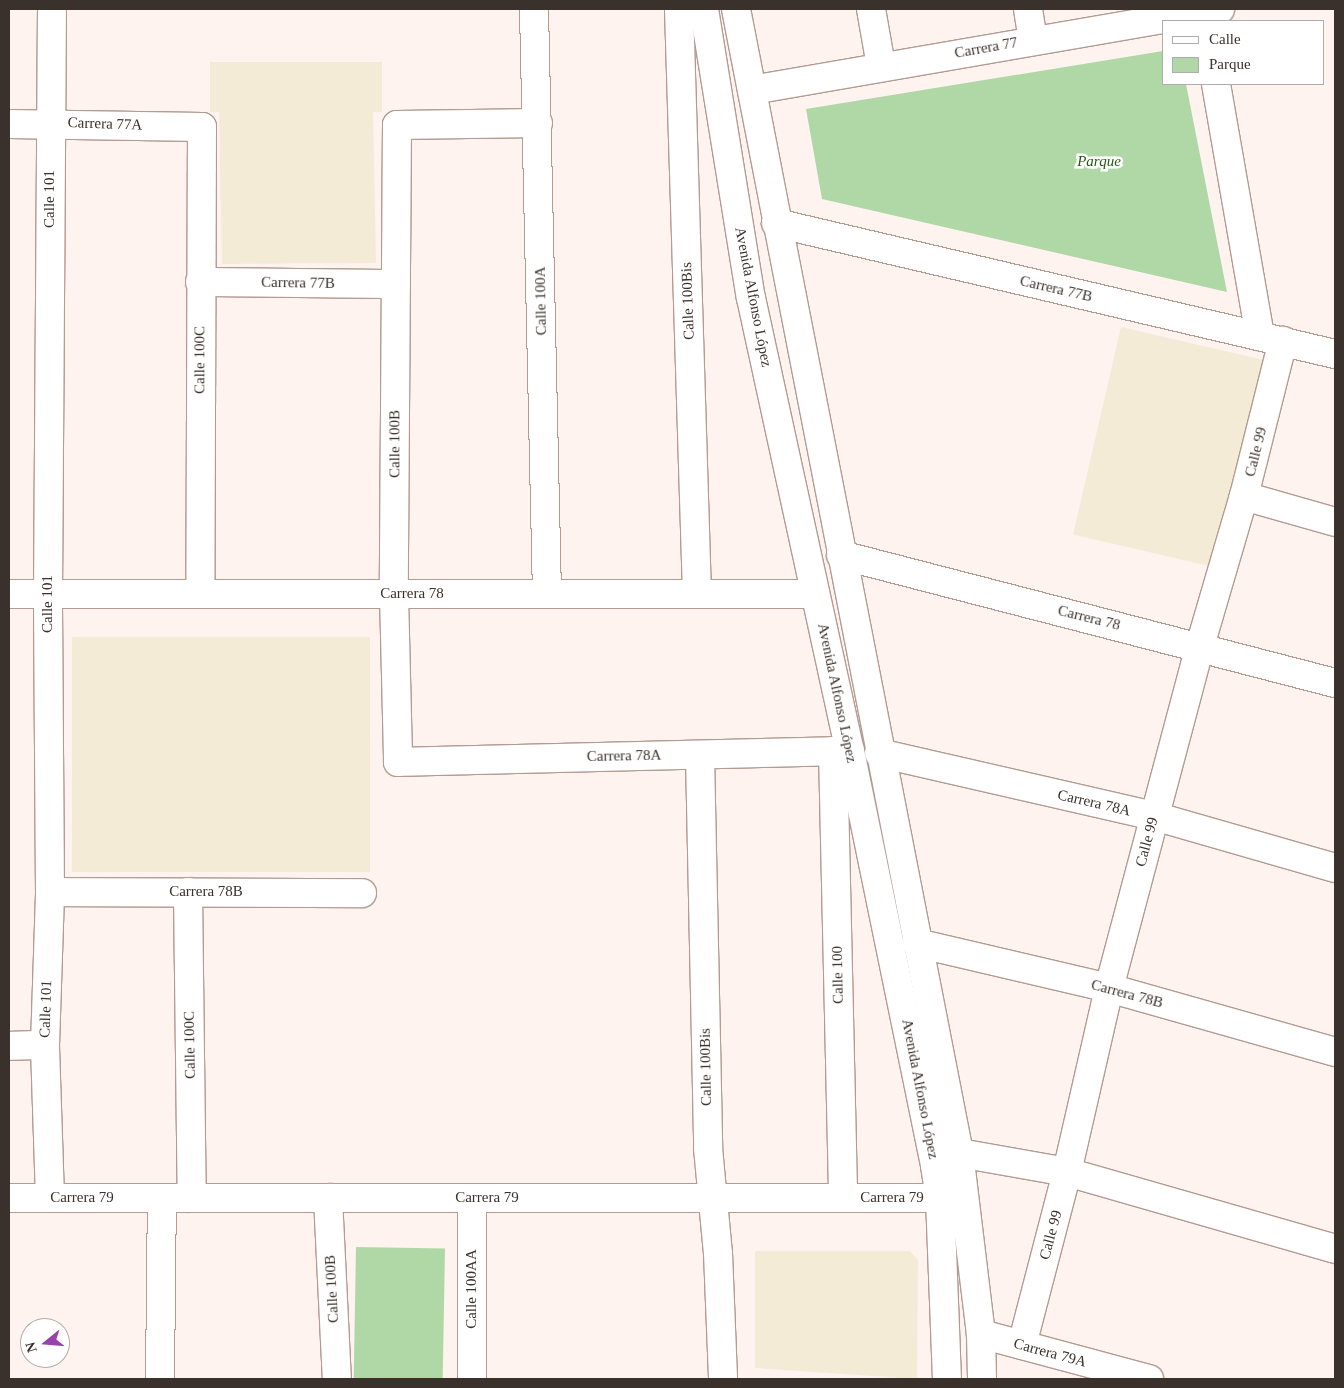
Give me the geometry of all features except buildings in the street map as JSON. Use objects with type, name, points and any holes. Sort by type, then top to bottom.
[{"type":"street","name":"Calle 101","points":[[50,1198],[45,1046],[50,892],[48,594],[52,9]]},
{"type":"street","name":"Calle 100A","points":[[534,9],[547,594]]},
{"type":"street","name":"Calle 100Bis","points":[[678,9],[697,594]]},
{"type":"street","name":"Avenida Alfonso López","points":[[704,9],[751,298],[815,594],[842,751],[953,1198],[980,1334],[982,1379]]},
{"type":"street","name":"Avenida Alfonso López","points":[[736,9],[879,753],[959,1153],[953,1198],[948,1379]]},
{"type":"street","points":[[871,9],[881,66]]},
{"type":"street","points":[[1028,9],[1033,40]]},
{"type":"street","name":"Carrera 77","points":[[1163,20],[1208,13]]},
{"type":"street","name":"Carrera 77","points":[[752,90],[1033,40],[1162,20]]},
{"type":"street","name":"Calle 99","points":[[1022,1345],[1067,1172],[1109,988],[1200,646],[1244,496],[1271,339],[1216,85]]},
{"type":"street","name":"Carrera 77A","points":[[9,124],[51,123],[202,127]]},
{"type":"street","name":"Calle 100B","points":[[398,762],[394,594],[397,125],[538,123]]},
{"type":"street","name":"Calle 100C","points":[[200,594],[202,127]]},
{"type":"street","name":"Carrera 77B","points":[[776,224],[1335,354]]},
{"type":"street","name":"Carrera 77B","points":[[200,282],[396,284]]},
{"type":"street","points":[[1244,496],[1335,522]]},
{"type":"street","name":"Carrera 78","points":[[842,555],[1200,646],[1335,683]]},
{"type":"street","name":"Carrera 78","points":[[9,594],[815,594]]},
{"type":"street","name":"Carrera 78A","points":[[398,762],[842,751]]},
{"type":"street","name":"Calle 100","points":[[842,751],[843,1198]]},
{"type":"street","name":"Carrera 78A","points":[[879,753],[1154,816],[1335,868]]},
{"type":"street","name":"Calle 100Bis","points":[[700,754],[708,1148],[714,1198],[723,1379]]},
{"type":"street","name":"Carrera 78B","points":[[50,892],[362,893]]},
{"type":"street","name":"Calle 100C","points":[[188,892],[192,1198]]},
{"type":"street","name":"Carrera 78B","points":[[917,943],[1109,988],[1335,1052]]},
{"type":"street","points":[[9,1046],[45,1046]]},
{"type":"street","points":[[959,1153],[1067,1172],[1335,1249]]},
{"type":"street","name":"Carrera 79","points":[[9,1198],[953,1198]]},
{"type":"street","points":[[160,1379],[162,1198]]},
{"type":"street","name":"Calle 100B","points":[[328,1198],[337,1379]]},
{"type":"street","name":"Calle 100AA","points":[[472,1198],[472,1379]]},
{"type":"street","name":"Carrera 79A","points":[[980,1334],[1149,1379]]},
{"type":"shaded area","points":[[210,62],[382,62],[382,112],[373,112],[376,263],[222,264],[219,112],[210,112]]},
{"type":"shaded area","points":[[1121,327],[1266,361],[1218,568],[1073,535]]},
{"type":"shaded area","points":[[72,637],[370,637],[370,872],[72,872]]},
{"type":"shaded area","points":[[755,1251],[910,1251],[918,1260],[917,1379],[755,1368]]},
{"type":"green space","name":"Parque","points":[[1162,51],[1162,85],[1186,85],[1227,292],[822,199],[806,109]]},
{"type":"green space","points":[[356,1247],[445,1249],[443,1379],[354,1379]]}]
